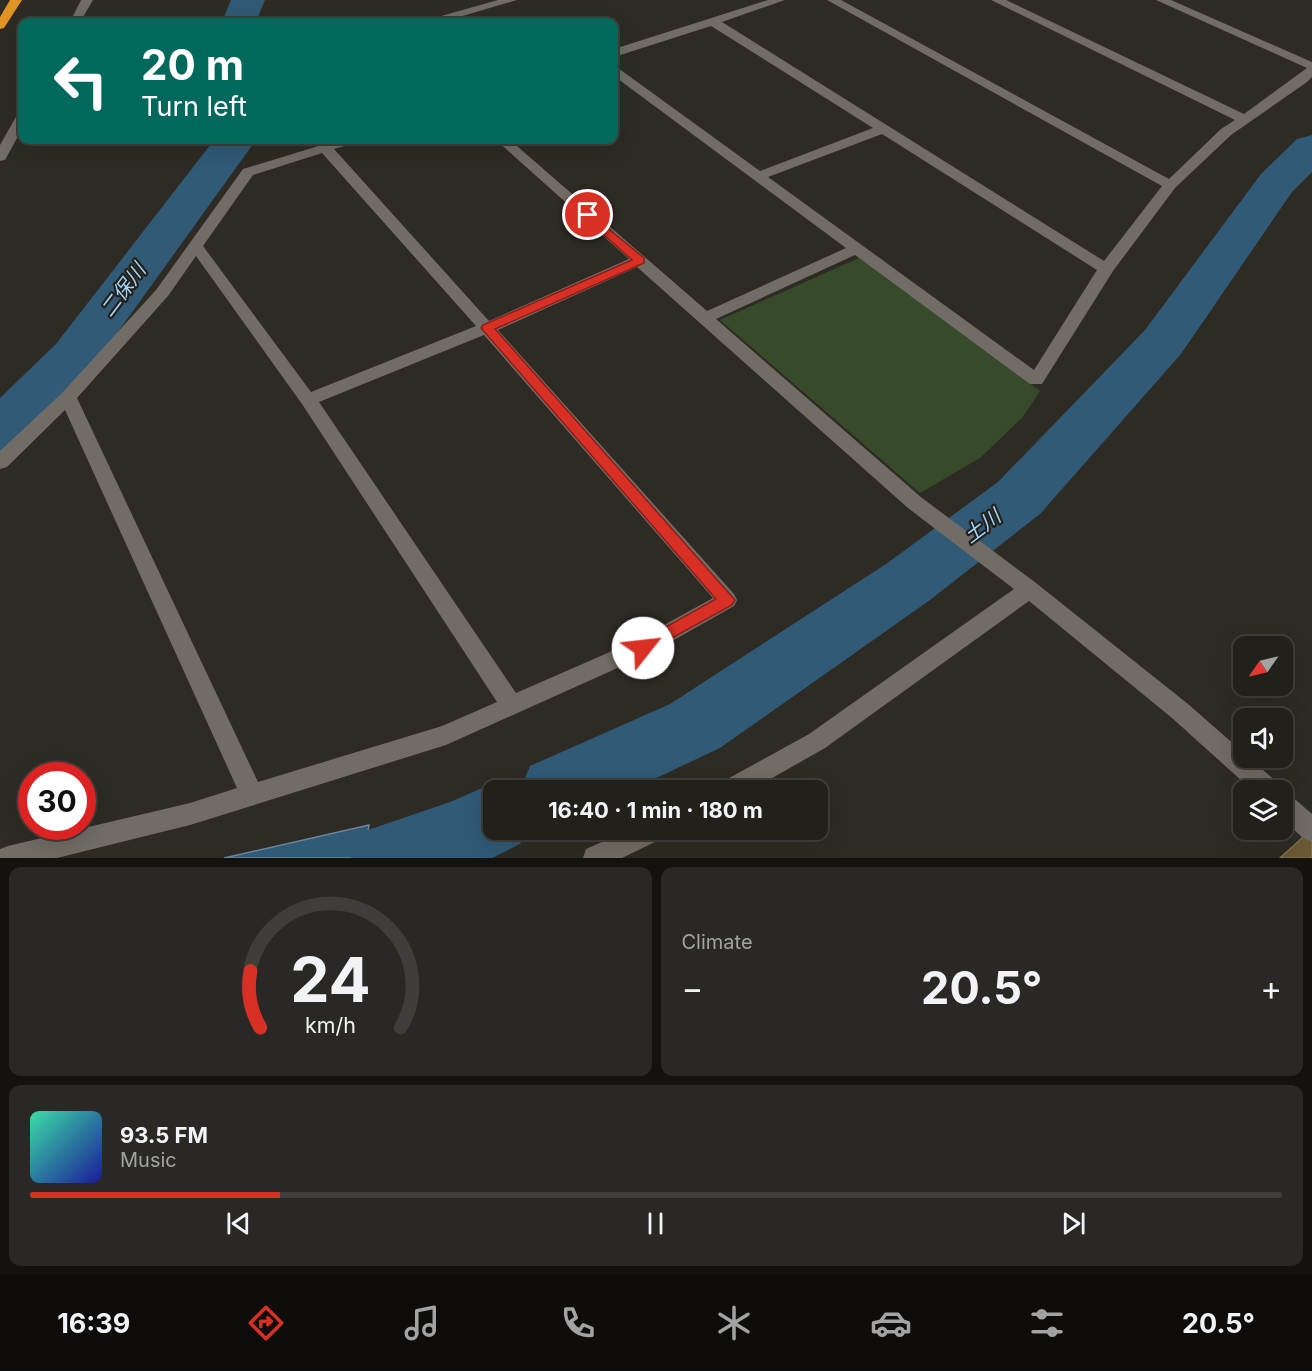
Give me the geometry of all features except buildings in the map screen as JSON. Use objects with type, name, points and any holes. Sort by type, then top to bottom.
[{"type":"highway","points":[[0,26],[16,0]]},
{"type":"street","points":[[77,18],[87,0]]},
{"type":"street","points":[[446,18],[511,0]]},
{"type":"street","points":[[618,52],[779,0]]},
{"type":"street","points":[[833,0],[1170,185]]},
{"type":"street","points":[[997,0],[1244,119]]},
{"type":"street","points":[[618,74],[1036,380],[1106,268],[1170,185],[1226,132],[1303,79],[1312,68],[1162,0]]},
{"type":"street","points":[[712,21],[1106,268]]},
{"type":"street","points":[[0,157],[18,126]]},
{"type":"street","points":[[759,176],[885,128]]},
{"type":"street","points":[[0,462],[68,397],[162,293],[248,172],[338,144]]},
{"type":"street","points":[[508,144],[915,503],[1024,585],[1180,711],[1258,780]]},
{"type":"street","points":[[8,858],[190,814],[446,735],[643,648],[727,600],[325,148]]},
{"type":"street","points":[[196,246],[308,400],[512,706]]},
{"type":"street","points":[[704,318],[858,248]]},
{"type":"street","points":[[308,400],[487,328],[640,260]]},
{"type":"street","points":[[68,397],[252,794]]},
{"type":"street","points":[[748,780],[817,741],[1024,585]]},
{"type":"street","points":[[1293,813],[1312,830]]},
{"type":"street","points":[[595,858],[633,840]]},
{"type":"green space","points":[[859,258],[1040,391],[1022,418],[980,458],[920,493],[720,320]]},
{"type":"water","points":[[369,825],[364,858],[224,858]]},
{"type":"waterway","name":"二保川","points":[[241,18],[248,0]]},
{"type":"waterway","name":"二保川","points":[[0,431],[74,356],[232,144]]},
{"type":"waterway","name":"土川","points":[[578,780],[695,726],[908,582],[1019,498],[1163,342],[1276,183],[1312,148]]},
{"type":"waterway","name":"土川","points":[[389,858],[460,835],[483,824]]},
{"type":"route","points":[[588,215],[640,260],[487,328],[727,600],[643,648]]}]
